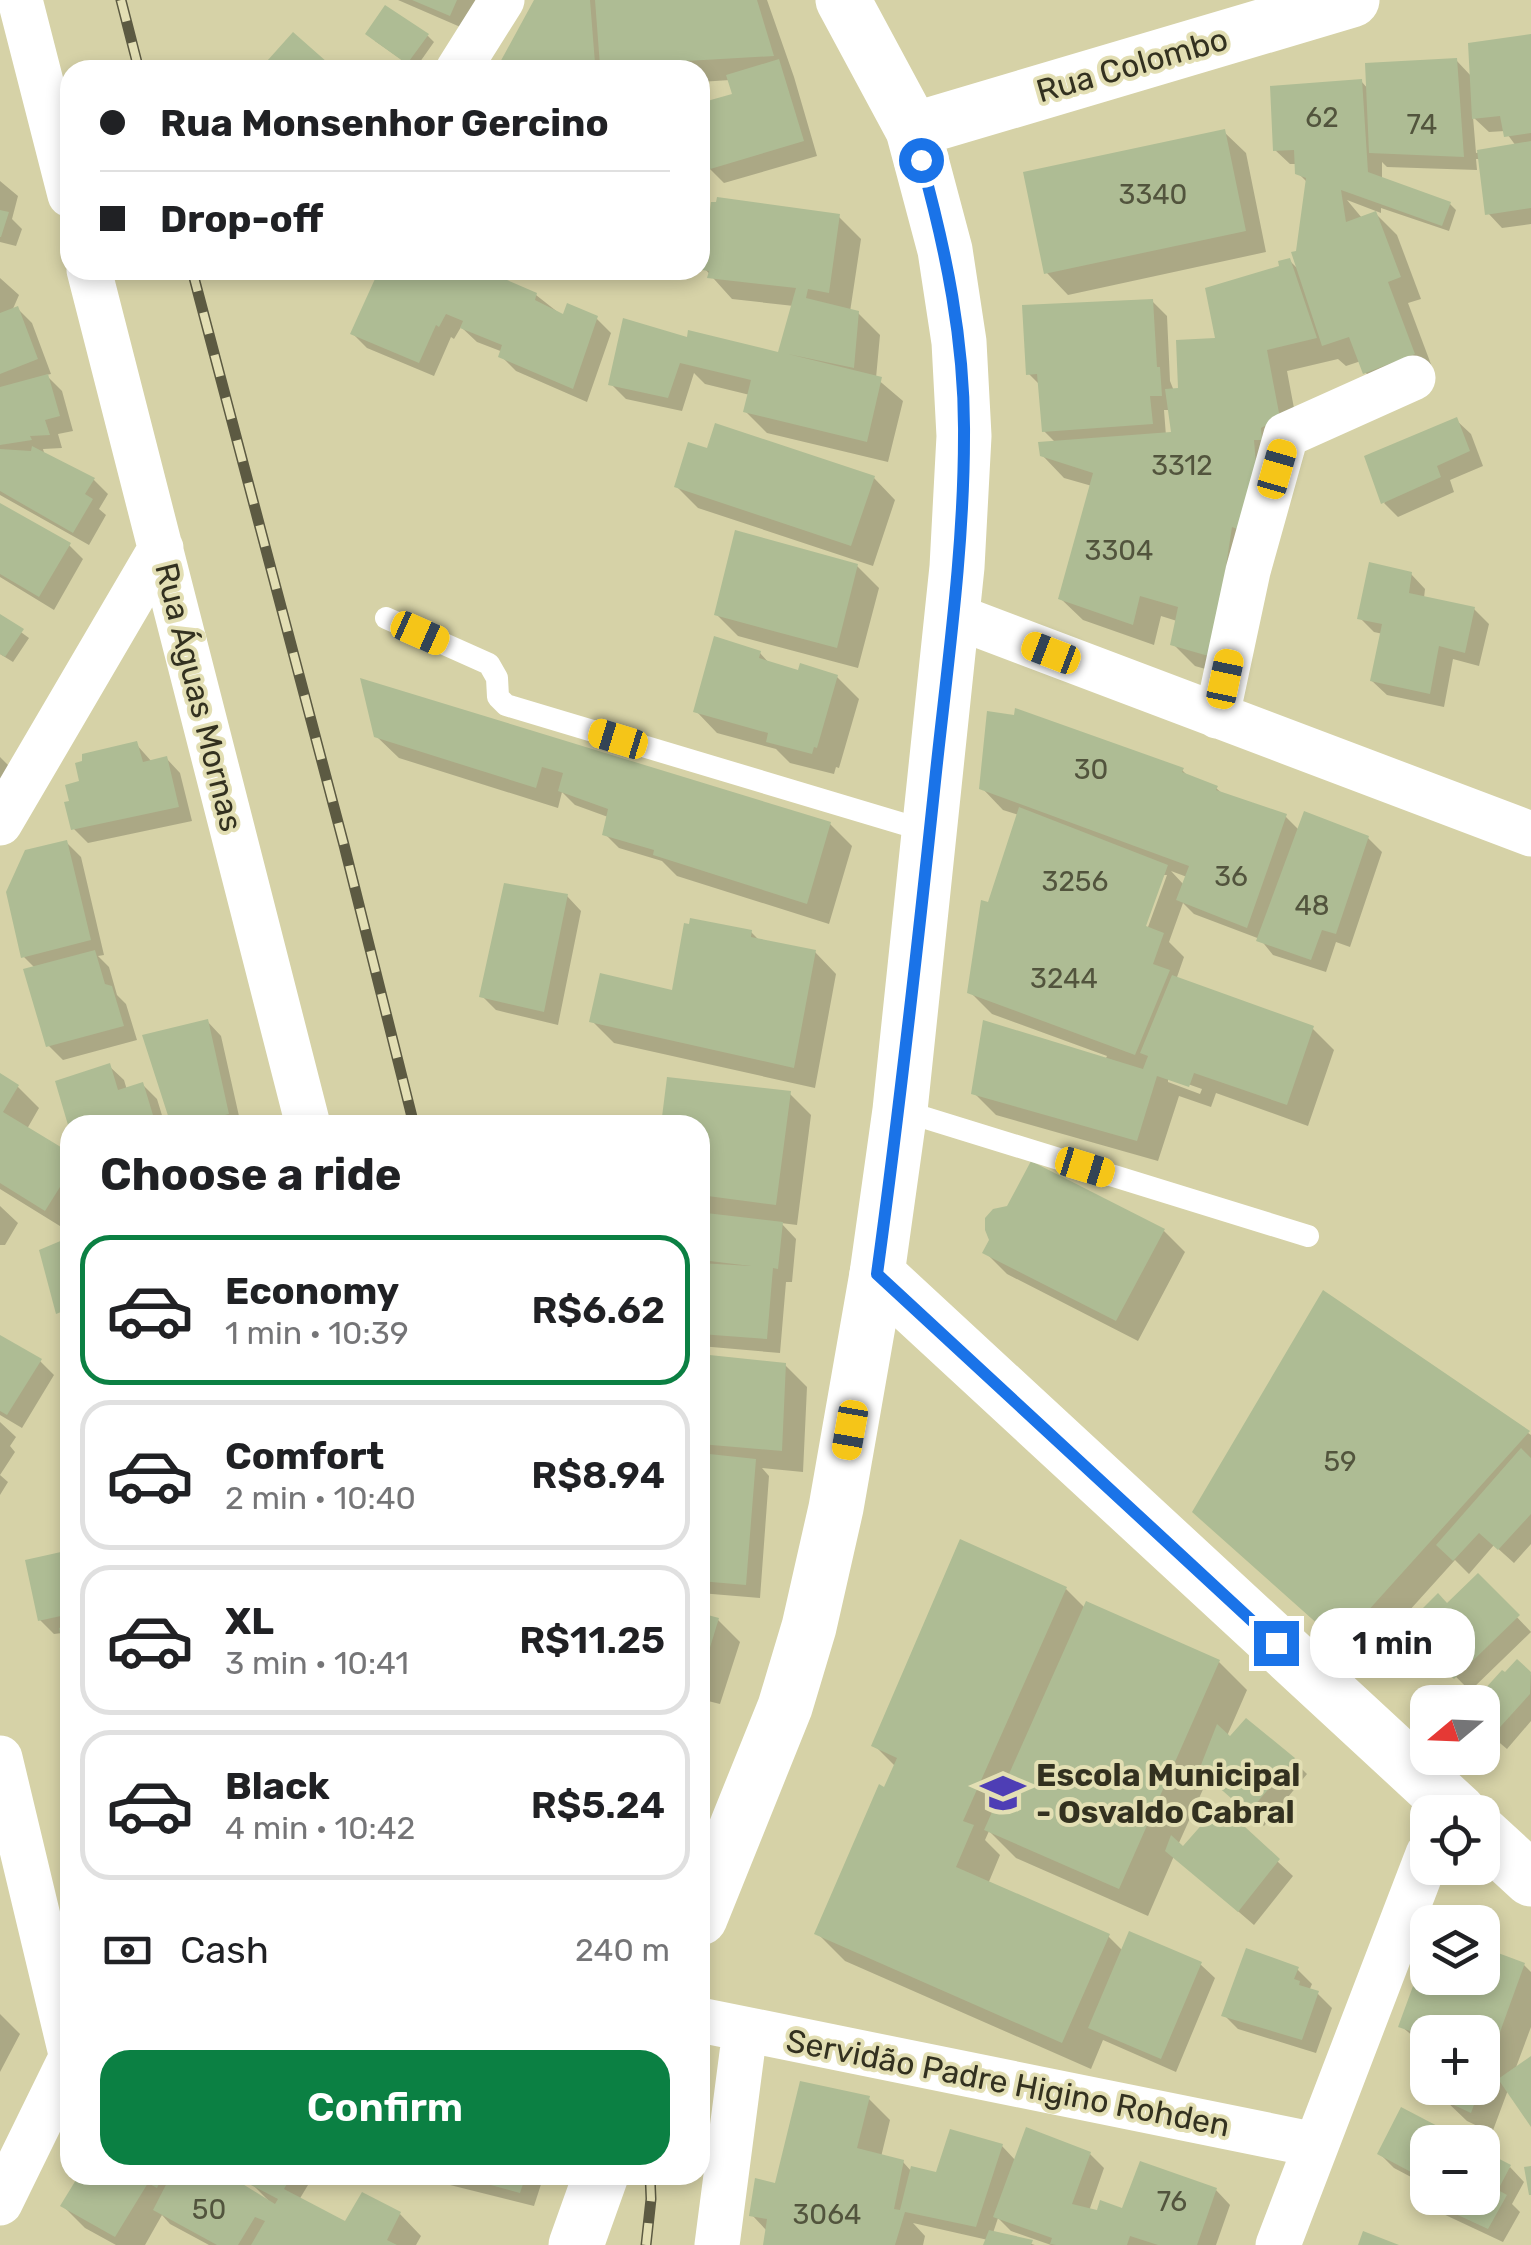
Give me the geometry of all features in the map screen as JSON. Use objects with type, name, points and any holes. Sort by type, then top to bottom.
[{"type":"main road","points":[[710,1893],[784,1707],[809,1628],[836,1508],[877,1274],[900,1110],[952,616],[964,436],[959,342],[945,250],[913,130],[844,0]]},
{"type":"main road","name":"Rua Colombo","points":[[913,130],[1352,0]]},
{"type":"main road","points":[[877,1274],[1437,1795]]},
{"type":"main road","points":[[1500,1852],[1531,1879]]},
{"type":"street","points":[[20,0],[60,156]]},
{"type":"street","points":[[464,60],[502,0]]},
{"type":"street","name":"Rua Águas Mornas","points":[[92,280],[305,1115]]},
{"type":"street","points":[[1217,716],[1248,570],[1286,435],[1413,378]]},
{"type":"street","points":[[0,823],[161,548]]},
{"type":"street","points":[[952,616],[1531,834]]},
{"type":"street","points":[[0,1758],[60,2008]]},
{"type":"street","points":[[1278,2245],[1416,1885]]},
{"type":"street","name":"Servidão Padre Higino Rohden","points":[[710,2022],[1316,2145]]},
{"type":"street","points":[[717,2245],[745,2030]]},
{"type":"street","points":[[0,2202],[60,2080]]},
{"type":"lane","points":[[386,618],[489,664],[497,678],[498,696],[506,705],[930,832]]},
{"type":"lane","points":[[900,1110],[1308,1236]]},
{"type":"building","points":[[412,0],[457,0],[450,16]]},
{"type":"building","points":[[534,0],[590,0],[595,60],[501,60]]},
{"type":"building","points":[[595,0],[757,0],[774,56],[704,60],[600,60]]},
{"type":"building","points":[[385,5],[429,34],[410,60],[401,60],[365,34]]},
{"type":"building","points":[[293,32],[325,60],[268,60]]},
{"type":"building","points":[[1531,34],[1531,133],[1504,137],[1500,116],[1472,119],[1468,43]]},
{"type":"building","points":[[1457,58],[1464,157],[1369,153],[1365,63]]},
{"type":"building","points":[[779,59],[804,141],[710,169],[710,100],[732,94],[726,75]]},
{"type":"building","points":[[1362,79],[1368,172],[1451,202],[1442,226],[1341,190],[1346,222],[1376,211],[1401,277],[1388,282],[1415,354],[1363,374],[1349,337],[1322,346],[1291,252],[1296,251],[1306,178],[1295,174],[1294,150],[1273,151],[1270,86]]},
{"type":"building","points":[[1225,129],[1246,231],[1044,274],[1023,172]]},
{"type":"building","points":[[1531,141],[1531,208],[1485,215],[1477,150]]},
{"type":"building","points":[[717,197],[840,214],[829,293],[808,289],[806,298],[859,311],[854,368],[788,354],[882,377],[867,442],[743,412],[751,380],[680,363],[668,398],[608,385],[623,318],[687,337],[688,330],[778,352],[796,288],[710,278],[710,210],[711,202],[716,202]]},
{"type":"building","points":[[0,210],[9,212],[1,237],[0,237]]},
{"type":"building","points":[[1290,258],[1317,338],[1267,350],[1280,418],[1261,428],[1262,440],[1254,440],[1257,477],[1251,534],[1232,527],[1212,657],[1170,645],[1178,607],[1140,596],[1133,625],[1058,599],[1093,473],[1040,456],[1038,442],[1171,432],[1165,389],[1178,388],[1176,340],[1215,338],[1205,288],[1279,266],[1278,261]]},
{"type":"building","points":[[374,280],[507,280],[537,293],[535,300],[563,314],[567,303],[598,316],[573,389],[498,357],[502,345],[460,328],[463,321],[446,314],[439,327],[436,325],[419,363],[350,334]]},
{"type":"building","points":[[1153,299],[1162,396],[1150,396],[1153,424],[1042,432],[1037,374],[1026,375],[1022,305]]},
{"type":"building","points":[[18,306],[38,359],[0,374],[0,313]]},
{"type":"building","points":[[48,374],[60,416],[45,420],[50,435],[0,445],[0,387]]},
{"type":"building","points":[[1457,417],[1470,451],[1437,466],[1441,477],[1381,504],[1364,456]]},
{"type":"building","points":[[715,423],[875,476],[851,546],[674,487],[688,442],[707,448]]},
{"type":"building","points":[[32,446],[95,478],[85,494],[93,499],[73,533],[0,491],[0,449],[31,451]]},
{"type":"building","points":[[0,503],[71,543],[39,597],[0,574]]},
{"type":"building","points":[[735,530],[858,564],[837,648],[714,615]]},
{"type":"building","points":[[1369,562],[1412,572],[1409,593],[1475,607],[1465,653],[1439,646],[1430,694],[1370,681],[1382,624],[1357,619]]},
{"type":"building","points":[[0,614],[24,629],[5,657],[0,654]]},
{"type":"building","points":[[714,636],[761,651],[759,658],[798,670],[800,663],[838,675],[812,754],[766,742],[768,733],[693,712]]},
{"type":"building","points":[[360,678],[831,822],[807,904],[602,835],[608,809],[558,791],[563,773],[542,767],[536,788],[374,737]]},
{"type":"building","points":[[1015,708],[1184,768],[1182,772],[1218,786],[1216,790],[1287,814],[1247,928],[1176,900],[1189,866],[979,789],[987,711],[1014,715]]},
{"type":"building","points":[[137,741],[143,762],[167,756],[179,807],[71,830],[64,802],[69,801],[65,785],[79,781],[75,763],[82,761],[82,754]]},
{"type":"building","points":[[1019,807],[1168,865],[1146,926],[1164,933],[1153,964],[1170,970],[1135,1055],[967,993],[981,900],[988,902]]},
{"type":"building","points":[[1304,811],[1369,836],[1336,934],[1322,930],[1311,960],[1256,941]]},
{"type":"building","points":[[67,840],[91,940],[21,958],[6,892],[25,850]]},
{"type":"building","points":[[504,883],[568,894],[544,1012],[479,997]]},
{"type":"building","points":[[690,918],[752,930],[751,937],[816,950],[794,1068],[589,1022],[600,973],[672,990],[684,923],[689,924]]},
{"type":"building","points":[[95,950],[105,984],[112,986],[124,1026],[46,1047],[23,969]]},
{"type":"building","points":[[1172,975],[1314,1026],[1287,1105],[1194,1073],[1189,1087],[1157,1076],[1137,1141],[971,1094],[983,1020],[1143,1069],[1148,1056],[1140,1053]]},
{"type":"building","points":[[208,1019],[229,1114],[168,1115],[142,1035]]},
{"type":"building","points":[[110,1063],[118,1090],[143,1082],[153,1115],[65,1115],[55,1081]]},
{"type":"building","points":[[0,1073],[19,1085],[3,1112],[60,1147],[60,1187],[45,1211],[0,1183]]},
{"type":"building","points":[[667,1077],[791,1091],[776,1205],[710,1196],[710,1115],[662,1115]]},
{"type":"building","points":[[1031,1161],[1165,1229],[1116,1321],[982,1253],[989,1240],[985,1218],[993,1209],[1007,1206]]},
{"type":"building","points":[[710,1213],[783,1222],[778,1269],[773,1268],[767,1339],[710,1335],[710,1264],[751,1266],[710,1261]]},
{"type":"building","points":[[60,1241],[60,1312],[56,1314],[39,1250]]},
{"type":"building","points":[[1323,1290],[1530,1431],[1339,1643],[1192,1512]]},
{"type":"building","points":[[0,1335],[42,1359],[7,1415],[0,1411]]},
{"type":"building","points":[[710,1355],[786,1363],[782,1451],[710,1445]]},
{"type":"building","points":[[1521,1448],[1531,1458],[1531,1514],[1498,1550],[1479,1533],[1453,1561],[1436,1545]]},
{"type":"building","points":[[710,1454],[756,1459],[746,1585],[710,1582]]},
{"type":"building","points":[[960,1539],[1067,1587],[963,1821],[974,1825],[956,1867],[1110,1934],[1062,2043],[814,1934],[879,1784],[884,1787],[897,1758],[871,1746]]},
{"type":"building","points":[[60,1552],[60,1616],[38,1621],[25,1560]]},
{"type":"building","points":[[1478,1573],[1520,1615],[1454,1679],[1404,1627],[1438,1593],[1447,1603]]},
{"type":"building","points":[[1086,1601],[1220,1660],[1119,1889],[984,1830]]},
{"type":"building","points":[[710,1616],[719,1618],[710,1648]]},
{"type":"building","points":[[1517,1659],[1531,1672],[1530,1694],[1500,1727],[1500,1685],[1488,1685],[1502,1670],[1505,1672]]},
{"type":"building","points":[[1246,1718],[1295,1758],[1248,1813],[1199,1770],[1217,1724],[1230,1736]]},
{"type":"building","points":[[1220,1804],[1280,1859],[1238,1912],[1165,1851],[1171,1835],[1183,1846]]},
{"type":"building","points":[[1129,1931],[1202,1962],[1161,2059],[1088,2028]]},
{"type":"building","points":[[1246,1948],[1299,1967],[1294,1979],[1300,1981],[1299,1985],[1319,1991],[1302,2040],[1221,2016]]},
{"type":"building","points":[[1500,1954],[1525,1963],[1500,2032],[1500,2015],[1410,2015],[1410,2031],[1398,2027],[1410,1994],[1500,1995]]},
{"type":"building","points":[[1531,2056],[1531,2127],[1500,2082],[1500,2078]]},
{"type":"building","points":[[800,2081],[870,2096],[857,2148],[904,2160],[894,2209],[900,2210],[911,2166],[936,2172],[950,2129],[1003,2144],[976,2227],[905,2212],[895,2245],[763,2245],[767,2219],[749,2216],[755,2178],[775,2183]]},
{"type":"building","points":[[1454,2105],[1474,2105],[1471,2113]]},
{"type":"building","points":[[1401,2107],[1435,2125],[1410,2125],[1410,2171],[1377,2154]]},
{"type":"building","points":[[1026,2127],[1091,2152],[1072,2204],[1097,2210],[1100,2200],[1122,2208],[1140,2161],[1217,2188],[1197,2245],[1158,2245],[1130,2236],[1127,2245],[1056,2245],[1050,2244],[1052,2238],[993,2217]]},
{"type":"building","points":[[1500,2159],[1511,2165],[1500,2186]]},
{"type":"building","points":[[1531,2166],[1531,2195],[1529,2195],[1524,2167]]},
{"type":"building","points":[[73,2185],[147,2185],[115,2237],[60,2206]]},
{"type":"building","points":[[166,2185],[244,2185],[275,2204],[278,2199],[251,2185],[286,2185],[284,2189],[345,2221],[362,2192],[401,2212],[387,2240],[397,2245],[251,2245],[265,2221],[255,2217],[238,2245],[217,2245],[153,2210]]},
{"type":"building","points":[[491,2185],[523,2185],[520,2193]]},
{"type":"building","points":[[1458,2215],[1496,2215],[1488,2229]]},
{"type":"building","points":[[989,2230],[1033,2240],[1031,2245],[983,2245]]},
{"type":"building","points":[[1363,2231],[1399,2245],[1358,2245]]},
{"type":"railway","points":[[121,0],[136,60]]},
{"type":"railway","points":[[195,280],[412,1115]]},
{"type":"railway","points":[[646,2245],[650,2185]]},
{"type":"place","name":"Escola Municipal - Osvaldo Cabral","points":[[1003,1793]]},
{"type":"route","points":[[921,160],[945,250],[959,342],[964,436],[957,567],[928,855],[900,1110],[877,1274],[1276,1643]]}]
